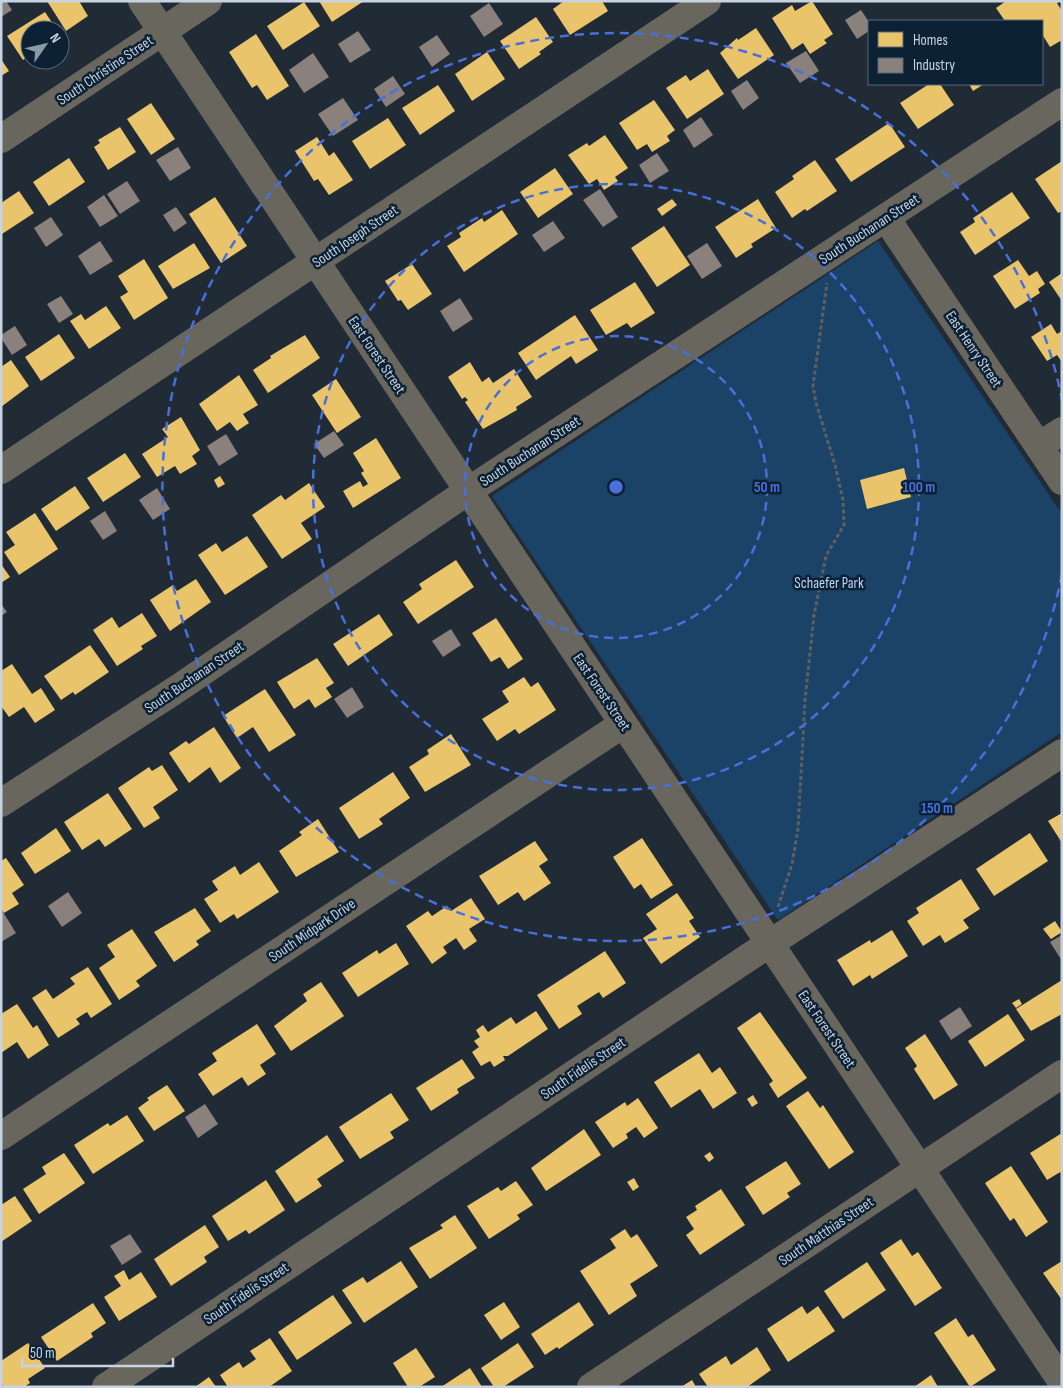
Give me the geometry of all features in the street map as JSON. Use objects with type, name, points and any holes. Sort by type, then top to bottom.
[{"type":"street","name":"East Forest Street","points":[[142,1],[1062,1383]]},
{"type":"street","name":"South Christine Street","points":[[1,139],[208,1]]},
{"type":"street","name":"South Joseph Street","points":[[1,470],[707,1]]},
{"type":"street","name":"South Buchanan Street","points":[[1,803],[177,689],[468,491],[1062,102]]},
{"type":"street","name":"East Henry Street","points":[[886,218],[1062,481]]},
{"type":"street","points":[[1039,446],[1062,431]]},
{"type":"street","name":"South Midpark Drive","points":[[1,1136],[623,724]]},
{"type":"street","name":"South Fidelis Street","points":[[106,1387],[770,943],[1062,753]]},
{"type":"street","name":"South Matthias Street","points":[[591,1387],[1062,1074]]},
{"type":"street","points":[[1056,1387],[1062,1383]]},
{"type":"path","points":[[778,908],[792,864],[798,829],[805,700],[814,616],[826,556],[844,525],[843,500],[813,386],[817,348],[828,286],[822,260]]},
{"type":"green space","name":"Schaefer Park","points":[[878,241],[1062,514],[1062,732],[778,920],[492,496]]},
{"type":"building: Homes","points":[[47,1],[79,1],[88,16],[70,28],[70,20],[59,20]]},
{"type":"building: Homes","points":[[319,1],[364,1],[332,22]]},
{"type":"building: Homes","points":[[564,1],[602,1],[608,11],[570,35],[553,9]]},
{"type":"building: Homes","points":[[812,1],[833,34],[824,40],[827,43],[810,54],[803,43],[792,50],[772,18],[792,5],[795,11]]},
{"type":"building: Homes","points":[[1006,1],[1060,1],[1057,3],[1062,11],[1062,40],[1050,47],[1043,36],[1043,20],[1004,20],[996,8]]},
{"type":"building: Homes","points":[[304,2],[320,26],[283,50],[267,26]]},
{"type":"building: Homes","points":[[45,12],[50,20],[32,20]]},
{"type":"building: Homes","points":[[536,17],[553,42],[539,52],[541,54],[519,69],[500,41]]},
{"type":"building: Homes","points":[[20,28],[20,56],[7,36]]},
{"type":"building: Homes","points":[[756,28],[774,55],[738,79],[720,53],[737,38],[738,40]]},
{"type":"building: Homes","points":[[256,34],[289,86],[267,100],[257,85],[252,88],[229,52]]},
{"type":"building: Homes","points":[[487,52],[505,79],[472,101],[455,74]]},
{"type":"building: Homes","points":[[1,59],[9,71],[1,76]]},
{"type":"building: Homes","points":[[708,69],[724,94],[687,119],[666,88],[686,75],[690,81]]},
{"type":"building: Homes","points":[[438,85],[455,111],[420,135],[402,108]]},
{"type":"building: Homes","points":[[927,85],[941,85],[954,105],[918,129],[900,103]]},
{"type":"building: Homes","points":[[970,85],[982,85],[973,91]]},
{"type":"building: Homes","points":[[654,100],[675,130],[667,136],[670,141],[652,152],[647,144],[637,150],[619,123]]},
{"type":"building: Homes","points":[[151,103],[175,139],[151,155],[127,119]]},
{"type":"building: Homes","points":[[388,118],[406,145],[370,169],[352,141]]},
{"type":"building: Homes","points":[[889,123],[905,147],[851,182],[835,159]]},
{"type":"building: Homes","points":[[120,127],[136,152],[108,170],[94,147],[100,143],[98,140]]},
{"type":"building: Homes","points":[[605,135],[628,168],[615,177],[618,181],[604,190],[597,179],[589,184],[568,155],[587,143],[589,146]]},
{"type":"building: Homes","points":[[317,137],[329,156],[334,152],[353,180],[329,195],[318,179],[314,181],[295,151]]},
{"type":"building: Homes","points":[[69,158],[85,182],[49,206],[33,182]]},
{"type":"building: Homes","points":[[815,160],[837,191],[807,211],[805,209],[792,218],[775,192],[794,179],[792,176]]},
{"type":"building: Homes","points":[[1062,161],[1062,211],[1058,213],[1035,179]]},
{"type":"building: Homes","points":[[555,168],[573,194],[538,218],[520,192]]},
{"type":"building: Homes","points":[[19,191],[34,213],[2,234],[1,203]]},
{"type":"building: Homes","points":[[1012,192],[1030,218],[975,255],[960,232],[975,222],[973,218]]},
{"type":"building: Homes","points":[[215,197],[247,246],[221,263],[189,214]]},
{"type":"building: Homes","points":[[672,199],[677,205],[662,216],[657,209]]},
{"type":"building: Homes","points":[[758,199],[776,228],[751,244],[753,247],[736,258],[715,227]]},
{"type":"building: Homes","points":[[502,210],[518,234],[464,272],[447,246],[461,237],[459,233],[482,218],[484,222]]},
{"type":"building: Homes","points":[[664,226],[690,265],[657,287],[631,248]]},
{"type":"building: Homes","points":[[194,243],[210,268],[173,289],[158,266]]},
{"type":"building: Homes","points":[[144,259],[168,298],[134,320],[120,297],[128,292],[118,276]]},
{"type":"building: Homes","points":[[1018,260],[1029,276],[1037,271],[1045,284],[1038,289],[1040,293],[1015,309],[993,276]]},
{"type":"building: Homes","points":[[412,264],[432,294],[408,310],[401,300],[398,301],[385,281]]},
{"type":"building: Homes","points":[[1062,273],[1062,301],[1049,282]]},
{"type":"building: Homes","points":[[635,282],[655,313],[631,328],[627,323],[606,335],[590,310]]},
{"type":"building: Homes","points":[[106,306],[121,328],[89,349],[70,321],[81,314],[85,320]]},
{"type":"building: Homes","points":[[575,315],[598,350],[576,364],[571,356],[536,380],[518,353]]},
{"type":"building: Homes","points":[[1051,324],[1057,334],[1062,331],[1062,362],[1057,355],[1047,361],[1031,337]]},
{"type":"building: Homes","points":[[59,334],[75,358],[41,381],[25,357]]},
{"type":"building: Homes","points":[[305,335],[320,358],[268,393],[253,370],[271,358],[270,356]]},
{"type":"building: Homes","points":[[11,360],[29,386],[1,407],[1,367]]},
{"type":"building: Homes","points":[[470,362],[482,382],[489,377],[493,383],[514,369],[532,397],[516,407],[517,410],[483,429],[465,402],[468,400],[465,397],[462,399],[448,377]]},
{"type":"building: Homes","points":[[239,375],[258,405],[243,414],[249,423],[237,431],[230,422],[217,431],[199,404]]},
{"type":"building: Homes","points":[[336,379],[361,417],[337,433],[312,395]]},
{"type":"building: Homes","points":[[181,417],[200,450],[192,456],[197,464],[180,474],[175,466],[157,477],[142,454],[168,437],[162,429]]},
{"type":"building: Homes","points":[[376,438],[401,478],[353,508],[343,491],[360,481],[363,487],[368,484],[361,473],[364,471],[353,453]]},
{"type":"building: Homes","points":[[125,453],[141,477],[103,502],[87,478]]},
{"type":"building: Homes","points":[[904,468],[911,497],[867,509],[860,480]]},
{"type":"building: Homes","points":[[220,476],[225,484],[218,488],[214,480]]},
{"type":"building: Homes","points":[[309,483],[325,507],[301,523],[312,539],[282,559],[252,515],[281,495],[285,500]]},
{"type":"building: Homes","points":[[75,486],[90,508],[56,531],[41,509]]},
{"type":"building: Homes","points":[[35,513],[58,549],[19,575],[4,552],[15,545],[6,532]]},
{"type":"building: Homes","points":[[247,536],[268,567],[225,595],[198,555],[216,543],[222,552]]},
{"type":"building: Homes","points":[[456,560],[474,587],[418,624],[403,602],[422,589],[419,584]]},
{"type":"building: Homes","points":[[1,564],[10,577],[1,583]]},
{"type":"building: Homes","points":[[196,579],[211,602],[170,631],[150,600],[173,585],[177,591]]},
{"type":"building: Homes","points":[[142,613],[157,636],[141,646],[143,649],[117,666],[93,630],[112,617],[119,628]]},
{"type":"building: Homes","points":[[379,614],[393,635],[348,666],[333,644]]},
{"type":"building: Homes","points":[[496,618],[523,659],[508,669],[500,657],[491,662],[472,633]]},
{"type":"building: Homes","points":[[90,645],[109,672],[75,695],[73,692],[61,700],[44,676]]},
{"type":"building: Homes","points":[[317,658],[334,683],[326,688],[332,697],[315,708],[309,699],[294,709],[277,682]]},
{"type":"building: Homes","points":[[12,664],[32,694],[41,688],[55,710],[35,723],[24,707],[9,717],[1,706],[1,671]]},
{"type":"building: Homes","points":[[524,677],[531,687],[538,682],[556,710],[519,734],[515,729],[497,741],[482,719],[509,702],[502,691]]},
{"type":"building: Homes","points":[[265,689],[296,735],[269,752],[253,727],[237,738],[223,716]]},
{"type":"building: Homes","points":[[214,727],[241,768],[220,783],[210,767],[189,783],[169,753],[186,741],[189,744]]},
{"type":"building: Homes","points":[[451,734],[471,765],[425,792],[409,767],[429,754],[427,750]]},
{"type":"building: Homes","points":[[162,765],[178,790],[153,807],[160,818],[144,828],[118,788],[149,767],[152,771]]},
{"type":"building: Homes","points":[[393,772],[410,798],[379,819],[383,824],[359,839],[339,808]]},
{"type":"building: Homes","points":[[108,793],[132,829],[105,847],[99,839],[82,850],[64,822]]},
{"type":"building: Homes","points":[[1062,813],[1062,843],[1048,821]]},
{"type":"building: Homes","points":[[318,819],[339,852],[296,877],[279,851],[302,835],[299,832]]},
{"type":"building: Homes","points":[[56,828],[71,851],[35,874],[21,853]]},
{"type":"building: Homes","points":[[1030,833],[1048,861],[994,896],[976,869]]},
{"type":"building: Homes","points":[[642,838],[673,885],[651,899],[641,884],[634,889],[613,857]]},
{"type":"building: Homes","points":[[535,841],[548,860],[539,866],[551,883],[524,901],[518,892],[498,905],[479,876]]},
{"type":"building: Homes","points":[[6,858],[24,885],[12,893],[19,904],[4,913],[1,909],[1,861]]},
{"type":"building: Homes","points":[[259,862],[279,892],[237,919],[234,914],[220,923],[204,899],[218,890],[212,881],[235,866],[240,875]]},
{"type":"building: Homes","points":[[961,879],[980,909],[963,920],[969,928],[945,943],[940,935],[923,946],[907,921],[919,913],[916,908]]},
{"type":"building: Homes","points":[[677,893],[694,918],[689,921],[700,937],[661,964],[643,938],[657,929],[646,914]]},
{"type":"building: Homes","points":[[471,898],[485,919],[469,929],[477,941],[464,950],[456,938],[443,947],[447,953],[432,964],[406,926],[428,911],[432,916],[447,906],[451,911]]},
{"type":"building: Homes","points":[[195,908],[211,931],[196,941],[199,945],[174,962],[154,932]]},
{"type":"building: Homes","points":[[1055,921],[1062,932],[1051,939],[1043,929]]},
{"type":"building: Homes","points":[[132,929],[157,966],[136,981],[140,986],[119,1000],[99,968],[115,957],[107,945]]},
{"type":"building: Homes","points":[[892,930],[908,956],[872,979],[870,975],[853,986],[837,960],[870,940],[871,943]]},
{"type":"building: Homes","points":[[396,943],[409,964],[358,997],[342,973],[377,950],[379,954]]},
{"type":"building: Homes","points":[[605,951],[626,983],[603,998],[599,992],[577,1006],[582,1014],[559,1029],[537,995]]},
{"type":"building: Homes","points":[[88,967],[112,1004],[91,1018],[87,1012],[76,1019],[80,1024],[58,1038],[32,998],[46,989],[53,999],[75,984],[70,978]]},
{"type":"building: Homes","points":[[1062,980],[1062,1014],[1031,1031],[1016,1009]]},
{"type":"building: Homes","points":[[321,982],[344,1016],[291,1051],[274,1026],[307,1001],[303,994]]},
{"type":"building: Homes","points":[[1019,999],[1022,1004],[1016,1008],[1012,1003]]},
{"type":"building: Homes","points":[[17,1004],[33,1028],[37,1025],[49,1045],[28,1059],[17,1042],[1,1053],[1,1014]]},
{"type":"building: Homes","points":[[536,1011],[548,1029],[508,1056],[503,1056],[505,1060],[494,1067],[490,1061],[481,1066],[472,1052],[479,1047],[474,1041],[480,1037],[476,1030],[483,1025],[488,1032],[511,1017],[516,1024]]},
{"type":"building: Homes","points":[[760,1012],[807,1078],[778,1098],[769,1084],[773,1081],[737,1028]]},
{"type":"building: Homes","points":[[1008,1014],[1025,1040],[985,1067],[968,1041]]},
{"type":"building: Homes","points":[[257,1024],[276,1054],[260,1065],[266,1074],[248,1086],[242,1077],[213,1096],[198,1074],[217,1061],[212,1053]]},
{"type":"building: Homes","points":[[925,1034],[958,1085],[934,1100],[914,1069],[917,1066],[905,1048]]},
{"type":"building: Homes","points":[[699,1053],[712,1073],[720,1067],[737,1093],[713,1109],[700,1089],[671,1108],[654,1082]]},
{"type":"building: Homes","points":[[462,1059],[475,1078],[457,1089],[459,1093],[431,1111],[416,1088]]},
{"type":"building: Homes","points":[[167,1085],[185,1111],[154,1131],[138,1108],[149,1100],[147,1098]]},
{"type":"building: Homes","points":[[808,1091],[820,1108],[823,1105],[854,1152],[829,1169],[786,1106]]},
{"type":"building: Homes","points":[[391,1093],[409,1120],[390,1132],[394,1138],[360,1159],[339,1127]]},
{"type":"building: Homes","points":[[753,1095],[758,1103],[752,1107],[747,1099]]},
{"type":"building: Homes","points":[[638,1098],[658,1128],[644,1138],[636,1127],[626,1134],[628,1138],[613,1148],[595,1122],[625,1102],[627,1106]]},
{"type":"building: Homes","points":[[127,1115],[144,1141],[93,1174],[74,1145],[108,1123],[110,1126]]},
{"type":"building: Homes","points":[[584,1129],[601,1155],[546,1191],[531,1168]]},
{"type":"building: Homes","points":[[1062,1133],[1062,1171],[1047,1180],[1030,1153]]},
{"type":"building: Homes","points":[[327,1135],[344,1161],[317,1179],[322,1186],[296,1203],[275,1171]]},
{"type":"building: Homes","points":[[710,1152],[714,1158],[709,1162],[704,1156]]},
{"type":"building: Homes","points":[[64,1153],[85,1183],[39,1214],[23,1189],[46,1174],[42,1167]]},
{"type":"building: Homes","points":[[786,1161],[801,1184],[787,1193],[790,1197],[763,1215],[745,1187]]},
{"type":"building: Homes","points":[[1011,1166],[1048,1222],[1026,1237],[1014,1218],[1010,1221],[985,1183]]},
{"type":"building: Homes","points":[[634,1178],[639,1187],[633,1191],[627,1182]]},
{"type":"building: Homes","points":[[266,1180],[285,1210],[249,1234],[246,1230],[228,1241],[212,1216]]},
{"type":"building: Homes","points":[[516,1181],[533,1205],[517,1215],[520,1219],[489,1239],[467,1206],[498,1187],[501,1191]]},
{"type":"building: Homes","points":[[721,1189],[745,1225],[700,1255],[686,1235],[694,1229],[686,1217],[697,1210],[695,1206]]},
{"type":"building: Homes","points":[[15,1196],[32,1221],[1,1242],[1,1205]]},
{"type":"building: Homes","points":[[455,1215],[477,1248],[430,1279],[409,1248],[443,1228],[440,1225]]},
{"type":"building: Homes","points":[[205,1225],[219,1247],[204,1257],[207,1262],[171,1286],[154,1259]]},
{"type":"building: Homes","points":[[625,1229],[631,1238],[637,1234],[658,1266],[630,1284],[637,1296],[609,1315],[580,1271],[616,1248],[610,1239]]},
{"type":"building: Homes","points":[[901,1239],[912,1256],[918,1252],[942,1288],[915,1306],[880,1253]]},
{"type":"building: Homes","points":[[401,1261],[418,1287],[364,1323],[342,1290],[363,1277],[367,1283]]},
{"type":"building: Homes","points":[[1062,1261],[1062,1300],[1043,1273]]},
{"type":"building: Homes","points":[[867,1262],[886,1290],[843,1319],[824,1291]]},
{"type":"building: Homes","points":[[124,1270],[129,1280],[141,1272],[157,1297],[119,1321],[104,1297],[121,1286],[114,1276]]},
{"type":"building: Homes","points":[[333,1295],[352,1323],[297,1360],[278,1332]]},
{"type":"building: Homes","points":[[504,1302],[520,1327],[501,1340],[484,1315]]},
{"type":"building: Homes","points":[[579,1302],[594,1325],[559,1349],[557,1347],[545,1355],[531,1334]]},
{"type":"building: Homes","points":[[93,1303],[106,1323],[91,1333],[93,1337],[57,1361],[41,1337]]},
{"type":"building: Homes","points":[[802,1306],[807,1314],[818,1306],[835,1331],[788,1362],[767,1329]]},
{"type":"building: Homes","points":[[956,1318],[968,1337],[973,1334],[996,1370],[970,1387],[934,1333]]},
{"type":"building: Homes","points":[[270,1338],[292,1371],[269,1387],[228,1387],[220,1375],[239,1362],[243,1368],[256,1359],[250,1351]]},
{"type":"building: Homes","points":[[28,1343],[45,1368],[28,1379],[30,1383],[24,1387],[4,1387],[1,1383],[1,1361]]},
{"type":"building: Homes","points":[[518,1343],[534,1367],[503,1387],[494,1387],[481,1368]]},
{"type":"building: Homes","points":[[757,1347],[771,1370],[747,1387],[708,1387],[699,1374],[726,1356],[731,1365]]},
{"type":"building: Homes","points":[[416,1348],[435,1377],[419,1387],[408,1387],[393,1363]]},
{"type":"building: Homes","points":[[470,1368],[482,1387],[441,1387]]},
{"type":"building: Homes","points":[[931,1375],[938,1387],[914,1387]]},
{"type":"building: Homes","points":[[209,1377],[216,1387],[195,1387]]},
{"type":"building: Homes","points":[[692,1380],[696,1387],[681,1387]]},
{"type":"building: Industry","points":[[1,1],[6,1],[12,10],[1,17]]},
{"type":"building: Industry","points":[[489,3],[503,24],[484,37],[470,16]]},
{"type":"building: Industry","points":[[861,10],[868,20],[868,32],[857,39],[845,20]]},
{"type":"building: Industry","points":[[358,31],[371,50],[350,63],[338,44]]},
{"type":"building: Industry","points":[[437,35],[450,54],[432,67],[419,47]]},
{"type":"building: Industry","points":[[806,51],[819,71],[800,83],[786,63]]},
{"type":"building: Industry","points":[[313,53],[329,77],[304,93],[289,70]]},
{"type":"building: Industry","points":[[393,76],[405,94],[386,107],[374,89]]},
{"type":"building: Industry","points":[[747,80],[759,98],[743,110],[731,91]]},
{"type":"building: Industry","points":[[343,98],[358,120],[333,136],[318,114]]},
{"type":"building: Industry","points":[[701,117],[713,135],[694,148],[683,130]]},
{"type":"building: Industry","points":[[178,147],[191,168],[170,181],[156,160]]},
{"type":"building: Industry","points":[[657,153],[669,171],[650,183],[639,165]]},
{"type":"building: Industry","points":[[127,181],[140,201],[120,214],[107,194]]},
{"type":"building: Industry","points":[[600,189],[618,217],[603,227],[583,200]]},
{"type":"building: Industry","points":[[104,195],[118,216],[100,227],[87,207]]},
{"type":"building: Industry","points":[[176,207],[187,223],[174,232],[163,215]]},
{"type":"building: Industry","points":[[51,217],[63,235],[46,247],[34,228]]},
{"type":"building: Industry","points":[[553,221],[565,238],[544,252],[532,235]]},
{"type":"building: Industry","points":[[100,241],[113,261],[90,275],[78,256]]},
{"type":"building: Industry","points":[[707,243],[722,266],[702,279],[687,256]]},
{"type":"building: Industry","points":[[61,296],[73,314],[59,323],[47,304]]},
{"type":"building: Industry","points":[[460,298],[473,319],[453,332],[440,311]]},
{"type":"building: Industry","points":[[15,326],[27,345],[12,355],[1,335]]},
{"type":"building: Industry","points":[[334,431],[344,445],[324,458],[314,444]]},
{"type":"building: Industry","points":[[226,434],[238,454],[219,466],[207,446]]},
{"type":"building: Industry","points":[[157,488],[170,509],[153,520],[139,500]]},
{"type":"building: Industry","points":[[105,511],[117,531],[103,540],[90,521]]},
{"type":"building: Industry","points":[[1,604],[7,612],[1,616]]},
{"type":"building: Industry","points":[[451,629],[461,645],[443,657],[432,641]]},
{"type":"building: Industry","points":[[352,687],[364,707],[347,718],[334,699]]},
{"type":"building: Industry","points":[[68,892],[82,913],[62,927],[48,906]]},
{"type":"building: Industry","points":[[3,912],[16,933],[1,942],[1,913]]},
{"type":"building: Industry","points":[[1062,935],[1062,961],[1050,942]]},
{"type":"building: Industry","points":[[960,1007],[972,1026],[951,1040],[939,1021]]},
{"type":"building: Industry","points":[[205,1104],[218,1124],[198,1138],[185,1117]]},
{"type":"building: Industry","points":[[130,1234],[142,1252],[122,1265],[110,1246]]}]
